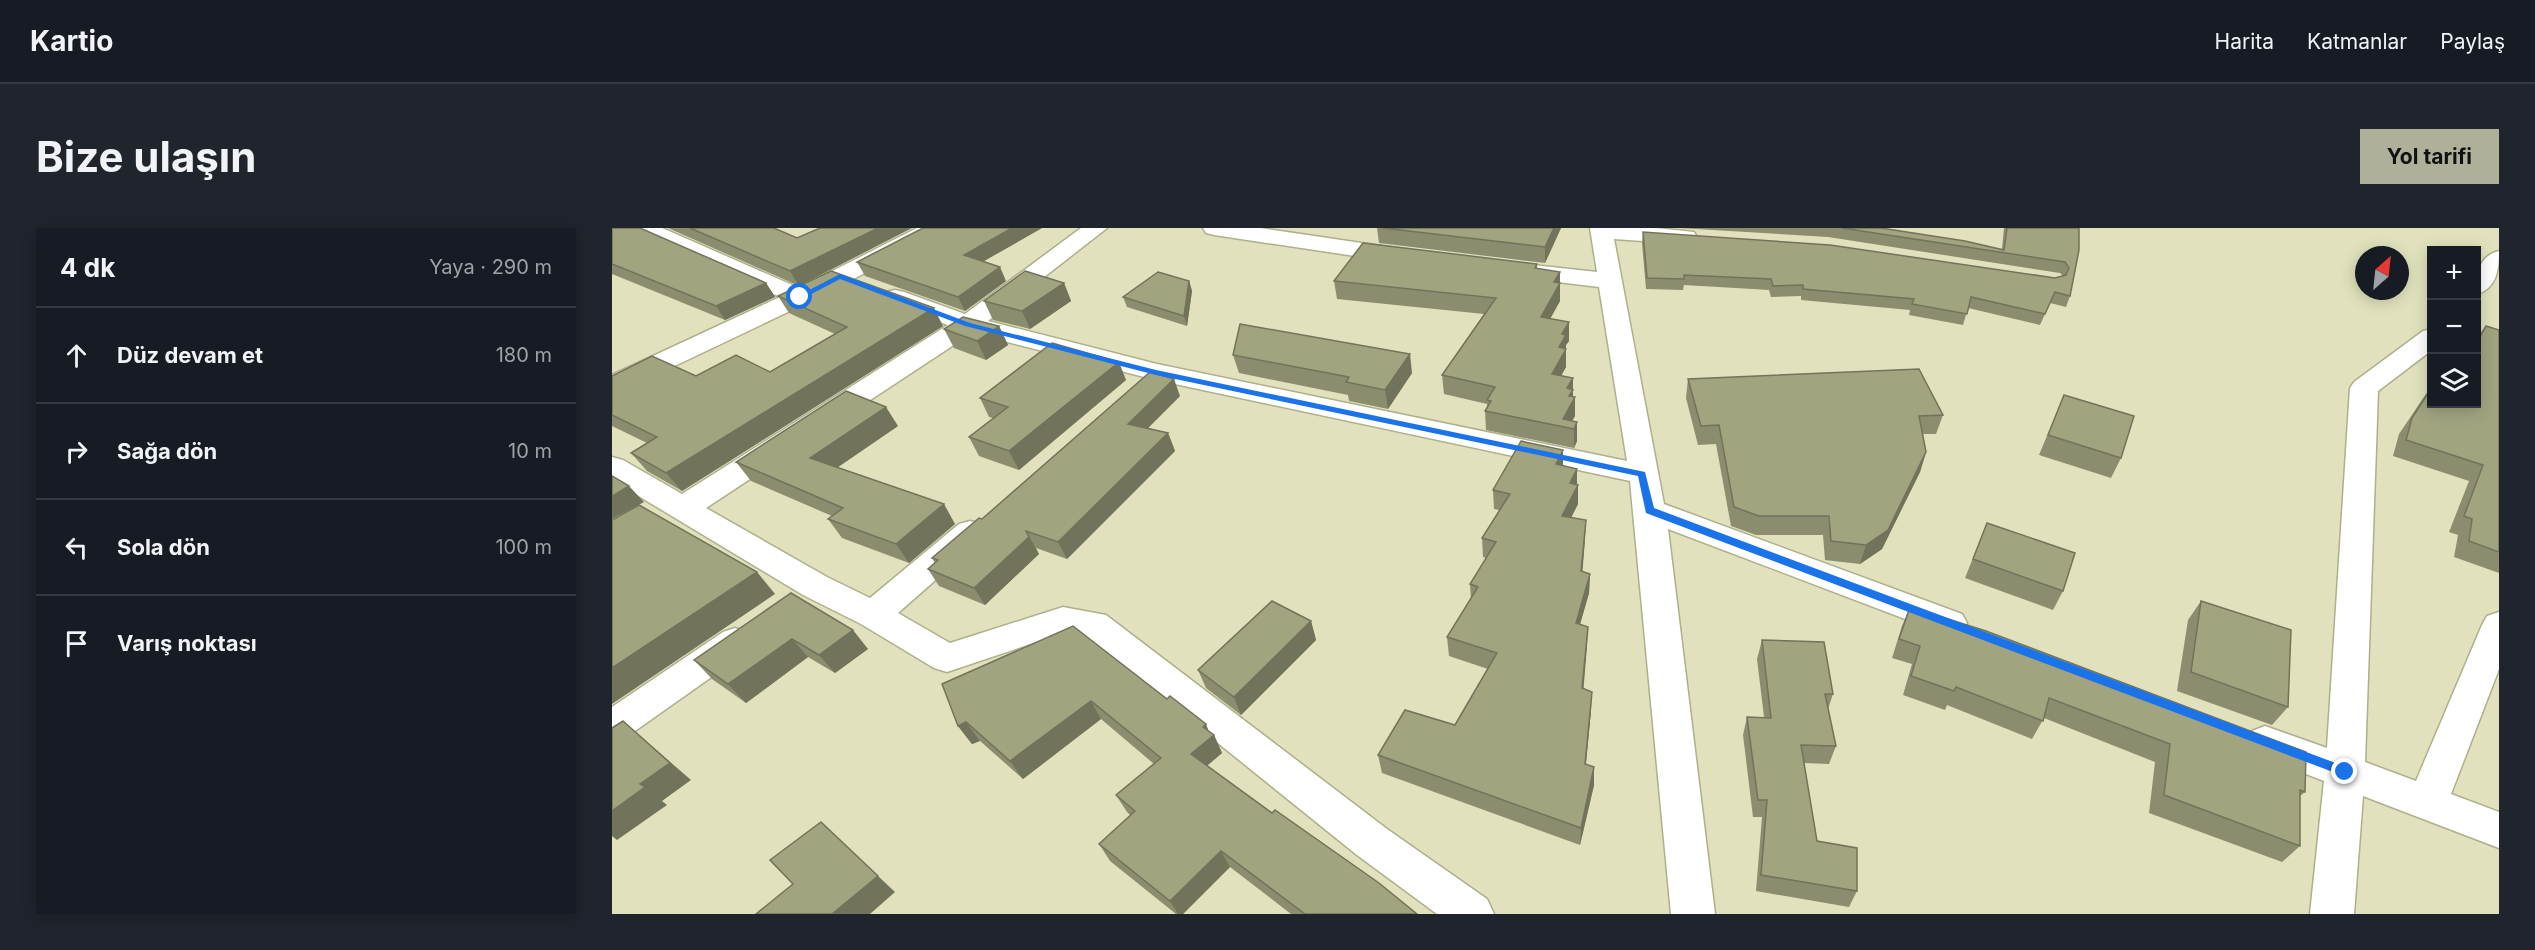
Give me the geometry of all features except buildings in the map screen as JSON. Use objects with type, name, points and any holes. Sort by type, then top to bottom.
[{"type":"street","points":[[643,228],[800,297]]},
{"type":"street","points":[[612,385],[800,297],[934,228]]},
{"type":"street","points":[[666,510],[968,324],[1096,228]]},
{"type":"street","points":[[1214,228],[1425,258]]},
{"type":"street","points":[[1693,914],[1650,510],[1601,230],[1708,238]]},
{"type":"street","points":[[2481,281],[2499,258]]},
{"type":"street","points":[[1492,267],[1610,282]]},
{"type":"street","points":[[840,277],[968,324],[1156,372],[1642,474]]},
{"type":"street","points":[[2332,914],[2345,772],[2364,388],[2427,341]]},
{"type":"street","points":[[1129,395],[1156,372]]},
{"type":"street","points":[[612,467],[666,510],[873,615],[947,658],[1063,620],[1094,624],[1372,842],[1472,914]]},
{"type":"street","points":[[1650,510],[1975,633]]},
{"type":"street","points":[[873,615],[988,516]]},
{"type":"street","points":[[786,606],[815,586]]},
{"type":"street","points":[[2427,803],[2499,625]]},
{"type":"street","points":[[612,728],[757,626]]},
{"type":"street","points":[[2232,730],[2499,830]]},
{"type":"route","points":[[800,297],[840,277],[968,324],[1156,372],[1642,474],[1650,510],[2345,772]]}]
